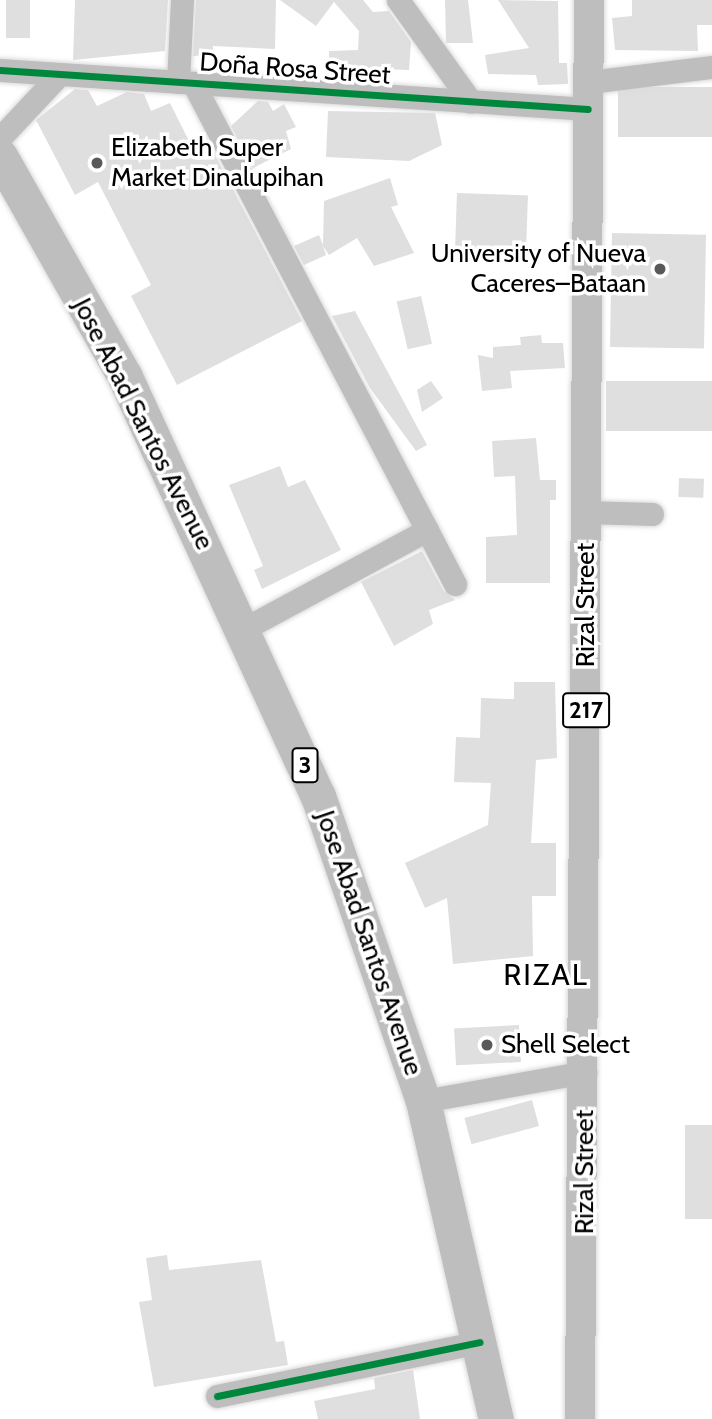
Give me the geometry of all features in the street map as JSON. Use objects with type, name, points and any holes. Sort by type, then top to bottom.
[{"type":"highway","name":"Jose Abad Santos Avenue","points":[[0,156],[125,377],[244,629],[318,796],[423,1101],[496,1419]]},
{"type":"main road","name":"Rizal Street","points":[[580,1419],[585,1072],[589,0]]},
{"type":"street","points":[[182,0],[186,82],[455,584]]},
{"type":"street","points":[[398,0],[471,102]]},
{"type":"street","name":"Doña Rosa Street","points":[[0,70],[471,102],[589,95],[712,66]]},
{"type":"street","points":[[0,138],[58,76]]},
{"type":"street","points":[[586,512],[652,514]]},
{"type":"street","points":[[244,629],[427,530]]},
{"type":"street","points":[[423,1101],[585,1072]]},
{"type":"street","points":[[217,1396],[479,1342]]},
{"type":"building","points":[[6,0],[30,0],[30,38],[6,38]]},
{"type":"building","points":[[75,0],[168,0],[165,51],[73,60]]},
{"type":"building","points":[[196,0],[276,0],[275,49],[213,46],[213,55],[193,56]]},
{"type":"building","points":[[280,0],[363,0],[373,12],[389,11],[411,42],[409,70],[329,67],[329,51],[358,50],[359,31],[334,2],[316,26]]},
{"type":"building","points":[[445,0],[468,0],[473,43],[446,43]]},
{"type":"building","points":[[498,0],[558,1],[559,63],[567,63],[568,84],[538,85],[536,75],[488,74],[485,55],[529,48]]},
{"type":"building","points":[[632,0],[712,0],[712,25],[697,25],[698,51],[615,50],[612,18],[632,16]]},
{"type":"building","points":[[618,87],[712,87],[712,137],[618,137]]},
{"type":"building","points":[[75,89],[88,90],[97,106],[127,92],[144,94],[151,111],[170,103],[191,145],[206,138],[302,321],[177,385],[131,296],[151,285],[98,182],[75,195],[36,120]]},
{"type":"building","points":[[258,101],[268,102],[273,111],[284,104],[296,127],[286,131],[291,149],[253,168],[231,126]]},
{"type":"building","points":[[328,111],[435,113],[442,145],[409,161],[326,157]]},
{"type":"building","points":[[390,178],[398,205],[391,207],[414,253],[374,266],[357,238],[329,255],[323,246],[326,255],[304,265],[294,246],[319,235],[323,245],[324,201]]},
{"type":"building","points":[[457,193],[528,195],[526,260],[455,258]]},
{"type":"building","points":[[612,233],[706,235],[704,349],[610,347]]},
{"type":"building","points":[[421,296],[432,344],[408,349],[397,302]]},
{"type":"building","points":[[355,311],[427,445],[416,451],[370,388],[332,316]]},
{"type":"building","points":[[541,335],[542,343],[563,343],[565,368],[510,371],[512,388],[482,391],[478,355],[493,358],[493,347],[521,345],[520,337]]},
{"type":"building","points":[[431,381],[443,398],[422,412],[417,390]]},
{"type":"building","points":[[606,381],[712,381],[712,431],[606,431]]},
{"type":"building","points":[[536,438],[540,480],[556,480],[556,500],[550,500],[550,583],[486,583],[486,537],[517,535],[515,476],[494,477],[492,441]]},
{"type":"building","points":[[280,466],[288,487],[305,480],[341,550],[262,589],[254,570],[263,566],[229,485]]},
{"type":"building","points":[[679,478],[704,479],[703,498],[678,497]]},
{"type":"building","points":[[422,551],[443,590],[455,600],[429,610],[433,624],[394,646],[361,582]]},
{"type":"building","points":[[514,682],[555,682],[557,758],[536,760],[531,843],[556,843],[556,896],[532,896],[533,956],[453,964],[447,898],[425,908],[405,863],[488,825],[491,783],[454,782],[456,737],[480,738],[481,698],[514,699]]},
{"type":"building","name":"Shell Select","points":[[519,1025],[521,1062],[456,1065],[454,1028]]},
{"type":"building","points":[[532,1100],[539,1126],[471,1144],[464,1118]]},
{"type":"building","points":[[685,1125],[712,1125],[712,1219],[685,1219]]},
{"type":"building","points":[[167,1255],[169,1270],[261,1260],[276,1342],[284,1341],[288,1365],[154,1387],[139,1302],[152,1300],[146,1258]]},
{"type":"building","points":[[413,1370],[420,1419],[318,1419],[314,1401],[375,1389],[374,1378]]},
{"type":"cycle path","points":[[0,70],[588,109]]},
{"type":"cycle path","points":[[217,1396],[479,1342]]},
{"type":"place","name":"Elizabeth Super Market Dinalupihan","points":[[97,163]]},
{"type":"place","name":"University of Nueva Caceres–Bataan","points":[[660,269]]},
{"type":"place","name":"Shell Select","points":[[487,1045]]},
{"type":"district","name":"RIZAL","points":[[546,975]]}]
